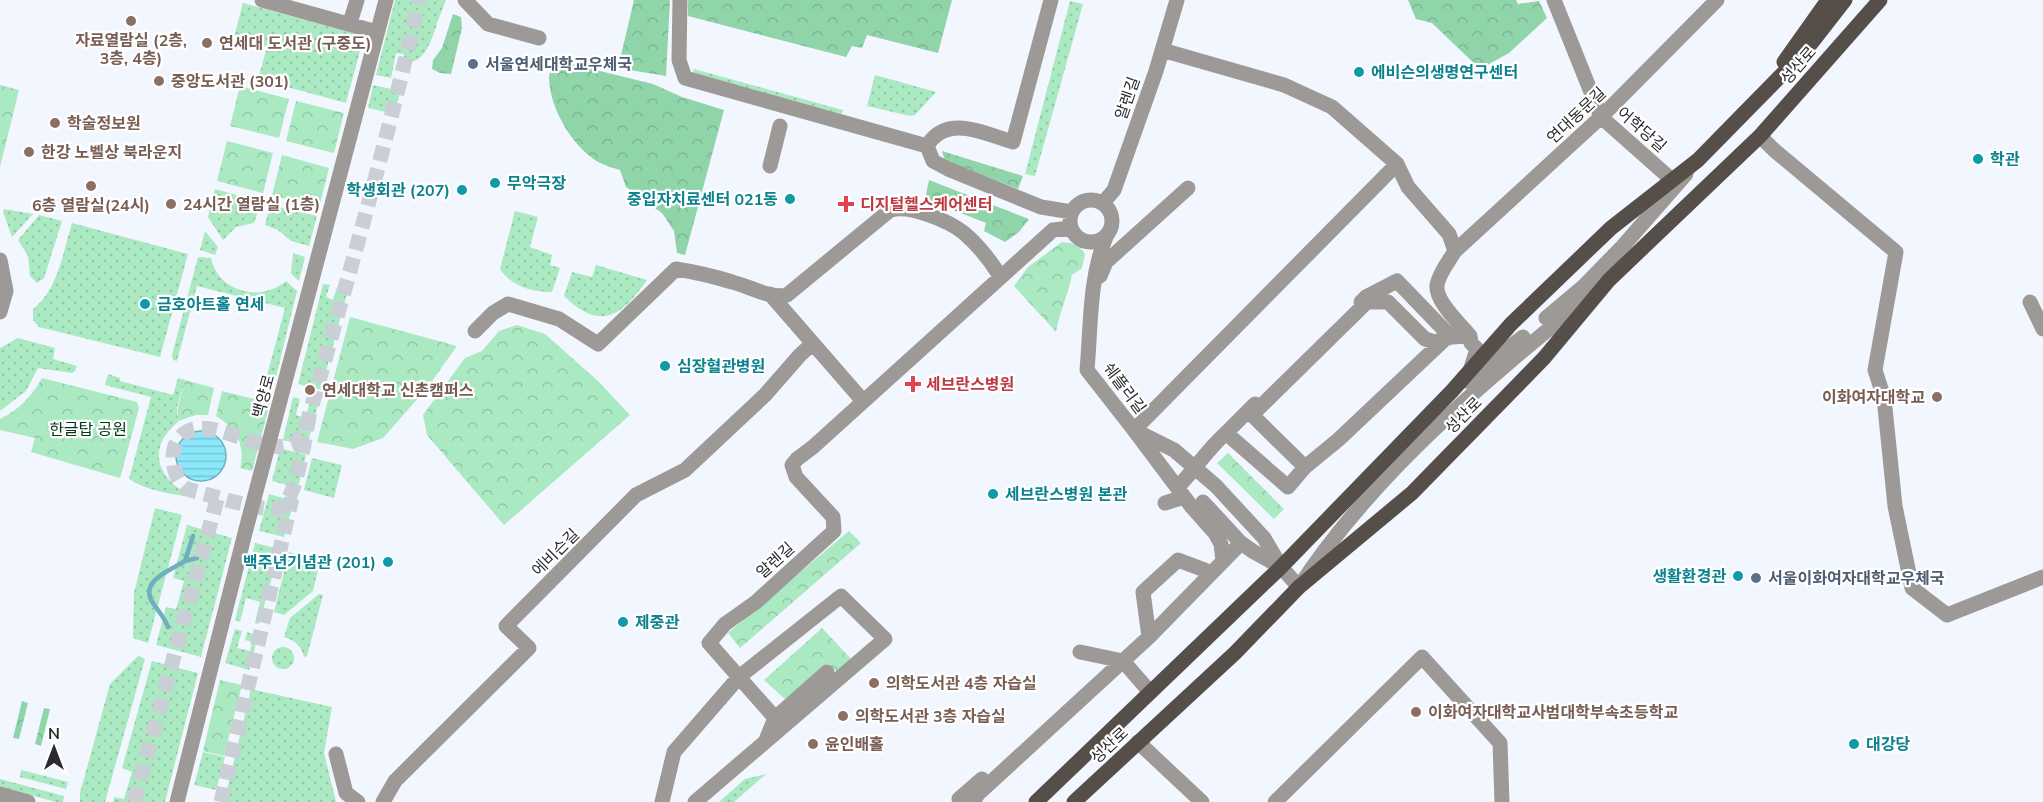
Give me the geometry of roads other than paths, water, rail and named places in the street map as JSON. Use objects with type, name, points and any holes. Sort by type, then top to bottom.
[{"type":"main road","points":[[1760,96],[1828,0]]},
{"type":"main road","points":[[1760,96],[1806,50],[1845,0]]},
{"type":"main road","points":[[1854,29],[1873,0]]},
{"type":"main road","points":[[1854,29],[1880,0]]},
{"type":"main road","name":"성산로","points":[[1074,802],[1235,653],[1299,587],[1412,493],[1544,358],[1609,280],[1760,136],[1854,29]]},
{"type":"main road","name":"성산로","points":[[1036,802],[1281,567],[1452,391],[1512,324],[1611,228],[1698,160],[1760,96]]},
{"type":"street","points":[[262,0],[377,32]]},
{"type":"street","points":[[350,23],[357,0]]},
{"type":"street","name":"백양로","points":[[177,802],[245,533],[386,0]]},
{"type":"street","points":[[465,0],[488,24],[539,38]]},
{"type":"street","points":[[680,0],[679,60],[685,78],[927,146]]},
{"type":"street","points":[[927,146],[933,135],[959,127],[1013,142],[1051,0]]},
{"type":"street","name":"알렌길","points":[[1106,237],[1112,226],[1107,209],[1162,50],[1176,0]]},
{"type":"street","name":"어학당길","points":[[1554,0],[1601,117],[1672,180]]},
{"type":"street","name":"연대동문길","points":[[1470,336],[1439,298],[1437,286],[1440,275],[1455,252],[1699,27],[1717,0]]},
{"type":"street","points":[[1162,50],[1284,85],[1332,107],[1397,164],[1408,187],[1449,234],[1455,252]]},
{"type":"street","points":[[770,166],[780,126]]},
{"type":"street","points":[[1760,136],[1896,252],[1875,370],[1884,399],[1895,506],[1912,588],[1947,615],[2043,577]]},
{"type":"street","points":[[927,146],[933,161],[948,169],[1071,220]]},
{"type":"street","points":[[1452,391],[1524,337],[1584,286],[1623,246],[1698,160]]},
{"type":"street","points":[[1223,561],[1221,544],[1215,533],[1134,430],[1397,164]]},
{"type":"street","points":[[1094,289],[1106,262],[1188,188]]},
{"type":"street","points":[[770,294],[863,401],[1000,276],[1053,230],[1071,220],[1082,202],[1089,200],[1107,209],[1132,240]]},
{"type":"street","points":[[475,331],[493,313],[508,304],[559,319],[598,344],[676,269],[782,296],[792,292],[889,211],[904,208],[925,214],[963,232],[990,261],[1000,276]]},
{"type":"street","points":[[1071,220],[1074,234],[1086,242],[1093,243],[1106,237]]},
{"type":"street","name":"쉐플리길","points":[[1106,237],[1098,257],[1088,370],[1134,430],[1174,450],[1197,468],[1264,538],[1281,567]]},
{"type":"street","points":[[0,260],[6,291],[0,312]]},
{"type":"street","points":[[1203,502],[1241,543],[1281,567],[1299,587],[1323,550],[1400,464],[1471,395],[1609,280]]},
{"type":"street","points":[[1165,503],[1181,492],[1209,448],[1366,297],[1397,281],[1448,338]]},
{"type":"street","points":[[1305,467],[1252,415],[1367,302],[1388,302],[1425,339],[1434,342],[1470,336],[1471,343],[1477,349],[1470,371]]},
{"type":"street","points":[[2030,302],[2043,329]]},
{"type":"street","points":[[1226,433],[1288,488],[1305,467],[1338,440],[1448,338]]},
{"type":"street","name":"에비슨길","points":[[383,802],[396,781],[529,648],[506,626],[636,495],[685,470],[765,395],[800,354],[812,344]]},
{"type":"street","name":"알렌길","points":[[739,677],[709,643],[725,624],[756,602],[834,531],[832,517],[796,477],[792,465],[863,401]]},
{"type":"street","points":[[966,800],[978,794],[1149,637],[1241,543]]},
{"type":"street","points":[[1149,637],[1143,592],[1178,560],[1210,573]]},
{"type":"street","points":[[662,802],[674,752],[739,677],[841,596],[885,639],[695,802]]},
{"type":"street","points":[[1080,652],[1123,661],[1150,693]]},
{"type":"street","points":[[1275,802],[1422,657],[1500,743],[1502,802]]},
{"type":"street","points":[[765,740],[775,718],[827,672]]},
{"type":"street","points":[[966,800],[1024,740],[1104,673]]},
{"type":"street","points":[[739,677],[775,718]]},
{"type":"street","points":[[1138,742],[1202,802]]},
{"type":"street","points":[[336,754],[346,793],[357,802]]},
{"type":"street","points":[[0,794],[28,802]]},
{"type":"water","points":[[196,431],[206,431],[219,438],[226,451],[226,461],[219,474],[206,481],[196,481],[187,477],[180,470],[176,461],[176,451],[180,442],[187,435]]},
{"type":"waterway","points":[[168,627],[149,595],[150,588],[158,577],[185,561],[193,536]]},
{"type":"waterway","points":[[185,561],[197,558]]},
{"type":"tunnel","points":[[309,416],[296,480],[281,508],[251,506],[187,489],[176,475],[174,448],[179,439],[189,431],[201,428],[215,430],[261,444],[276,446],[289,445],[297,441],[302,434],[367,209],[419,0]]},
{"type":"tunnel","points":[[134,802],[218,496]]},
{"type":"tunnel","points":[[221,802],[292,498]]},
{"type":"place","name":"자료열람실 (2층, 3층, 4층)","points":[[131,21]]},
{"type":"place","name":"연세대 도서관 (구중도)","points":[[207,43]]},
{"type":"place","name":"서울연세대학교우체국","points":[[473,64]]},
{"type":"place","name":"에비슨의생명연구센터","points":[[1359,72]]},
{"type":"place","name":"중앙도서관 (301)","points":[[159,81]]},
{"type":"place","name":"학술정보원","points":[[55,123]]},
{"type":"place","name":"한강 노벨상 북라운지","points":[[29,152]]},
{"type":"place","name":"학관","points":[[1978,159]]},
{"type":"place","name":"무악극장","points":[[495,183]]},
{"type":"place","name":"6층 열람실(24시)","points":[[91,186]]},
{"type":"place","name":"학생회관 (207)","points":[[462,190]]},
{"type":"place","name":"중입자치료센터 021동","points":[[790,199]]},
{"type":"place","name":"24시간 열람실 (1층)","points":[[171,204]]},
{"type":"place","name":"디지털헬스케어센터","points":[[846,204]]},
{"type":"place","name":"금호아트홀 연세","points":[[145,304]]},
{"type":"place","name":"심장혈관병원","points":[[665,366]]},
{"type":"place","name":"세브란스병원","points":[[913,384]]},
{"type":"place","name":"연세대학교 신촌캠퍼스","points":[[310,390]]},
{"type":"place","name":"이화여자대학교","points":[[1937,397]]},
{"type":"place","name":"세브란스병원 본관","points":[[993,494]]},
{"type":"place","name":"백주년기념관 (201)","points":[[388,562]]},
{"type":"place","name":"생활환경관","points":[[1738,576]]},
{"type":"place","name":"서울이화여자대학교우체국","points":[[1756,578]]},
{"type":"place","name":"제중관","points":[[623,622]]},
{"type":"place","name":"의학도서관 4층 자습실","points":[[874,683]]},
{"type":"place","name":"이화여자대학교사범대학부속초등학교","points":[[1416,712]]},
{"type":"place","name":"의학도서관 3층 자습실","points":[[843,716]]},
{"type":"place","name":"윤인배홀","points":[[813,744]]},
{"type":"place","name":"대강당","points":[[1854,744]]},
{"type":"park label","name":"한글탑 공원","points":[[88,429]]}]
